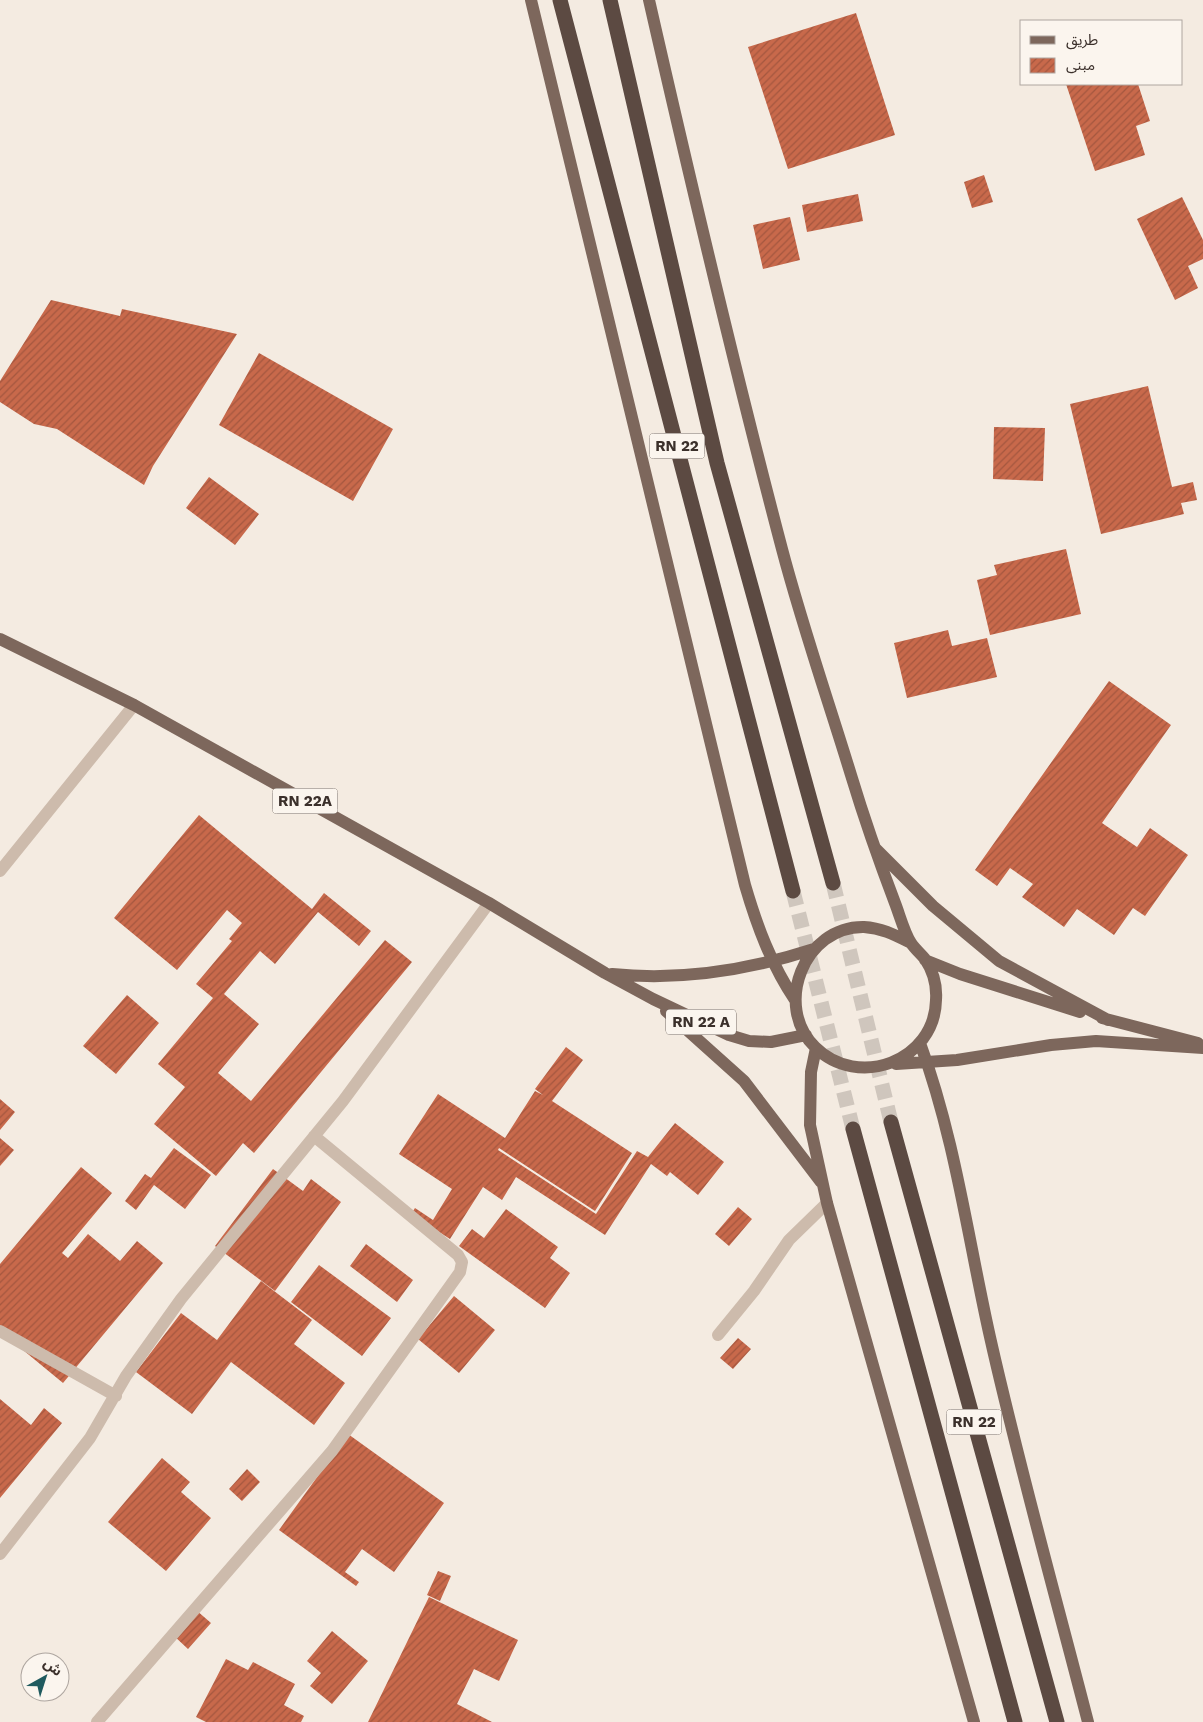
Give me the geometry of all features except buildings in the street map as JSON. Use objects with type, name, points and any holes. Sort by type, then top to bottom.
[{"type":"highway","name":"RN 22","points":[[560,0],[793,891]]},
{"type":"highway","name":"RN 22","points":[[610,0],[717,463],[833,883]]},
{"type":"highway","name":"RN 22","points":[[891,1122],[1057,1722]]},
{"type":"highway","name":"RN 22","points":[[853,1129],[1015,1722]]},
{"type":"main road","points":[[532,0],[745,885],[754,916],[772,962],[795,1000]]},
{"type":"main road","points":[[649,0],[707,256],[783,553],[873,846],[911,943],[925,960],[932,973],[936,1002],[929,1031],[920,1043],[906,1056],[888,1065]]},
{"type":"main road","name":"RN 22A","points":[[0,639],[134,706],[489,903],[604,973]]},
{"type":"main road","points":[[873,846],[932,906],[999,961],[1108,1020]]},
{"type":"main road","points":[[911,943],[888,930],[861,927],[835,934],[814,950],[803,964],[797,981],[795,1000],[798,1018],[806,1035],[816,1048],[832,1060],[850,1066],[869,1069],[888,1065],[966,1059],[1051,1045],[1096,1041],[1203,1047]]},
{"type":"main road","points":[[604,973],[644,977],[683,976],[772,962],[814,950]]},
{"type":"main road","points":[[925,960],[960,974],[1108,1020],[1176,1036],[1203,1047]]},
{"type":"main road","name":"RN 22 A","points":[[604,973],[653,999],[729,1034],[749,1041],[771,1042],[806,1035]]},
{"type":"main road","points":[[653,999],[700,1039],[744,1081],[824,1186]]},
{"type":"main road","points":[[920,1043],[927,1062],[955,1166],[973,1263],[996,1366],[1088,1722]]},
{"type":"main road","points":[[816,1048],[811,1072],[810,1125],[827,1203],[974,1722]]},
{"type":"street","points":[[0,871],[134,706]]},
{"type":"street","points":[[0,1554],[90,1438],[126,1376],[180,1299],[343,1101],[489,903]]},
{"type":"street","points":[[97,1722],[332,1450],[460,1272],[462,1262],[452,1250],[314,1136]]},
{"type":"street","points":[[718,1335],[754,1292],[789,1240],[827,1203]]},
{"type":"street","points":[[0,1331],[116,1396]]},
{"type":"tunnel","points":[[833,883],[891,1122]]},
{"type":"tunnel","points":[[793,891],[853,1129]]}]
